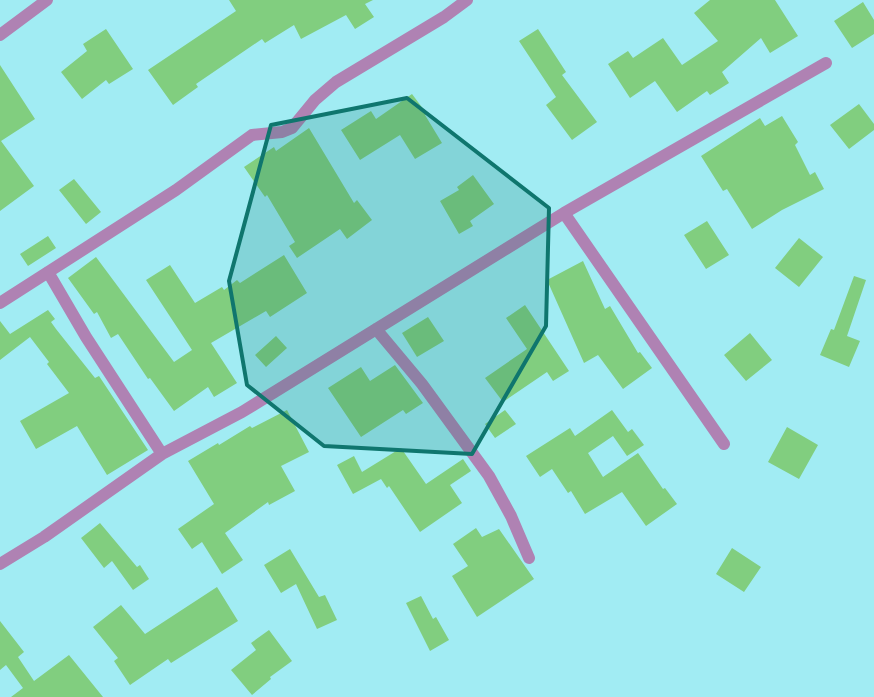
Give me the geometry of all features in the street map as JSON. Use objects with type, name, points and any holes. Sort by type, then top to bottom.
[{"type":"street","points":[[0,303],[176,190],[252,135],[282,132],[292,128],[315,100],[336,82],[444,17],[467,0]]},
{"type":"street","points":[[0,35],[44,1]]},
{"type":"street","points":[[0,564],[44,537],[162,454],[242,412],[564,213],[826,63]]},
{"type":"street","points":[[564,213],[724,444]]},
{"type":"street","points":[[48,272],[86,337],[162,454]]},
{"type":"street","points":[[376,329],[422,384],[489,476],[511,516],[529,558]]},
{"type":"highlighted area","points":[[407,98],[549,208],[546,326],[472,454],[324,446],[247,385],[229,281],[271,125]]},
{"type":"building","points":[[229,0],[373,0],[365,4],[374,17],[355,29],[346,15],[301,39],[294,25],[265,43],[262,39],[196,84],[198,87],[173,105],[148,70],[236,11]]},
{"type":"building","points":[[710,0],[775,0],[798,36],[770,53],[761,38],[722,72],[729,83],[710,95],[707,91],[677,112],[655,81],[630,98],[608,64],[628,51],[633,58],[663,38],[682,65],[718,41],[694,13]]},
{"type":"building","points":[[863,2],[874,20],[874,34],[852,48],[834,21]]},
{"type":"building","points":[[106,29],[133,69],[109,84],[106,80],[82,99],[61,72],[87,51],[83,44]]},
{"type":"building","points":[[538,29],[566,72],[562,75],[597,122],[572,140],[546,105],[556,97],[519,41]]},
{"type":"building","points":[[0,65],[35,119],[1,141],[34,186],[0,211]]},
{"type":"building","points":[[412,94],[427,114],[425,115],[442,143],[415,159],[400,135],[360,160],[341,130],[371,111],[376,119]]},
{"type":"building","points":[[859,104],[874,124],[874,130],[849,149],[830,125]]},
{"type":"building","points":[[782,116],[798,142],[795,145],[810,175],[815,172],[824,189],[782,210],[752,229],[727,189],[723,191],[701,156],[760,118],[765,126]]},
{"type":"building","points":[[309,128],[354,203],[357,200],[372,220],[347,239],[340,229],[297,258],[289,246],[295,242],[267,195],[265,197],[244,167],[274,147],[276,151]]},
{"type":"building","points":[[473,175],[494,204],[470,221],[473,226],[459,234],[440,201],[459,190],[457,187]]},
{"type":"building","points":[[74,179],[101,212],[86,224],[59,190]]},
{"type":"building","points":[[707,221],[729,255],[706,269],[684,235]]},
{"type":"building","points":[[48,236],[56,248],[28,266],[20,254]]},
{"type":"building","points":[[799,238],[823,257],[799,287],[775,268]]},
{"type":"building","points":[[284,255],[307,293],[270,317],[266,311],[211,343],[237,383],[214,397],[208,387],[174,411],[150,378],[148,379],[118,334],[111,338],[97,312],[94,314],[68,278],[96,257],[174,362],[192,350],[146,280],[170,265],[195,303],[222,287],[224,290],[237,280],[240,283]]},
{"type":"building","points":[[583,261],[605,309],[610,306],[638,353],[640,352],[652,368],[623,389],[598,355],[584,363],[547,280]]},
{"type":"building","points":[[854,276],[866,280],[847,336],[860,341],[849,367],[820,355],[831,329],[834,330]]},
{"type":"building","points":[[525,305],[569,371],[553,381],[547,372],[503,402],[485,378],[527,349],[506,318]]},
{"type":"building","points":[[48,310],[55,319],[51,322],[56,329],[95,378],[99,376],[148,450],[107,475],[77,426],[36,449],[20,421],[69,393],[30,337],[0,360],[0,321],[10,334]]},
{"type":"building","points":[[428,317],[444,341],[417,357],[402,333]]},
{"type":"building","points":[[750,333],[772,360],[746,381],[724,355]]},
{"type":"building","points":[[276,336],[287,348],[266,367],[255,355]]},
{"type":"building","points":[[395,365],[423,403],[406,414],[403,410],[361,437],[328,388],[361,367],[370,381]]},
{"type":"building","points":[[287,410],[309,452],[281,466],[295,491],[269,505],[268,502],[225,533],[243,560],[222,574],[202,542],[192,549],[178,529],[214,504],[188,461],[250,426],[252,428]]},
{"type":"building","points":[[505,410],[516,424],[495,438],[485,424]]},
{"type":"building","points":[[612,410],[628,432],[632,429],[644,445],[627,456],[613,436],[588,453],[603,477],[638,453],[663,489],[665,488],[677,504],[646,526],[622,492],[585,514],[571,491],[568,493],[552,469],[540,477],[526,456],[570,428],[575,436]]},
{"type":"building","points":[[787,427],[818,445],[799,479],[768,462]]},
{"type":"building","points":[[401,448],[426,484],[463,459],[471,471],[450,485],[462,503],[420,532],[389,486],[387,488],[381,479],[353,494],[337,465],[354,456],[362,472]]},
{"type":"building","points":[[100,523],[137,567],[140,565],[149,579],[133,590],[112,561],[104,568],[81,538]]},
{"type":"building","points":[[476,528],[482,537],[499,529],[534,579],[477,617],[452,576],[468,566],[453,544]]},
{"type":"building","points":[[732,548],[761,567],[744,592],[716,574]]},
{"type":"building","points":[[290,549],[319,597],[325,595],[337,620],[317,629],[296,584],[281,593],[264,565]]},
{"type":"building","points":[[217,587],[238,621],[171,663],[168,659],[130,685],[114,661],[118,658],[93,627],[121,605],[145,634]]},
{"type":"building","points":[[421,596],[433,619],[436,617],[449,640],[430,651],[406,603]]},
{"type":"building","points":[[0,621],[24,652],[18,657],[34,681],[69,655],[103,697],[11,697],[23,688],[6,665],[0,670]]},
{"type":"building","points":[[269,630],[292,661],[270,677],[271,679],[252,695],[231,670],[256,650],[251,643]]}]
